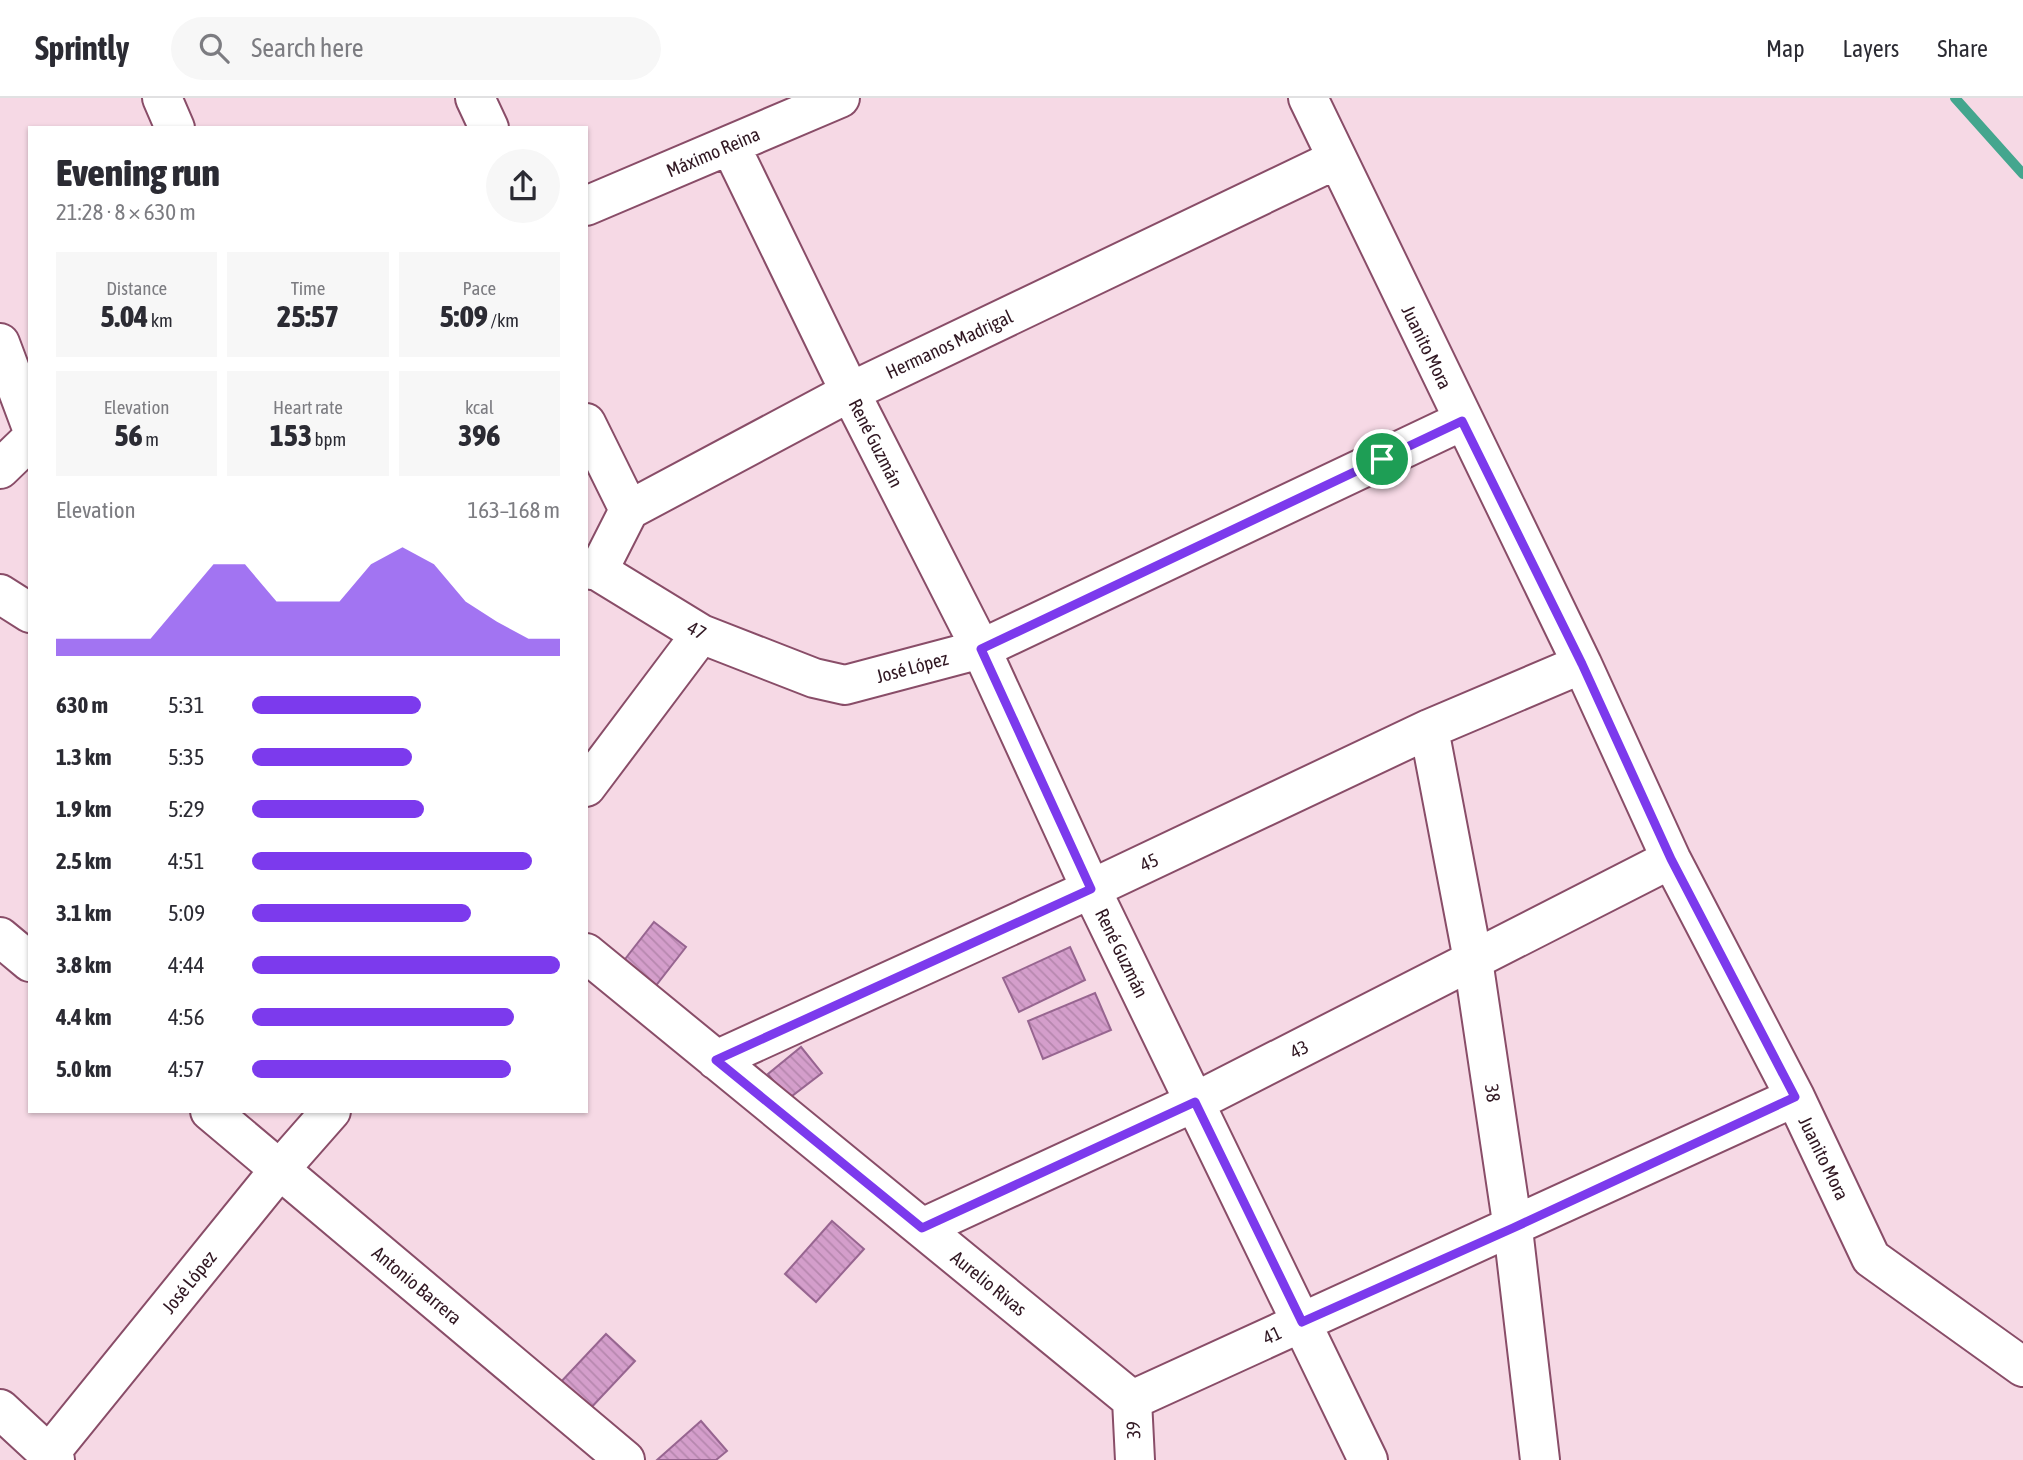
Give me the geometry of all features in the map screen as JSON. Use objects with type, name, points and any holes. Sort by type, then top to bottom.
[{"type":"street","points":[[162,98],[174,126]]},
{"type":"street","points":[[475,98],[488,126]]},
{"type":"street","name":"Máximo Reina","points":[[588,205],[730,145],[797,106],[840,98]]},
{"type":"street","name":"Juanito Mora","points":[[1308,98],[1462,421],[1582,664],[1671,859],[1795,1097],[1871,1258],[2023,1367]]},
{"type":"street","name":"René Guzmán","points":[[730,145],[850,392],[981,649],[1091,889],[1368,1460]]},
{"type":"street","name":"Hermanos Madrigal","points":[[629,510],[850,392],[1337,159]]},
{"type":"street","points":[[0,342],[28,418]]},
{"type":"street","name":"José López","points":[[814,678],[845,685],[981,649],[1462,421]]},
{"type":"street","points":[[0,425],[28,433]]},
{"type":"street","points":[[588,427],[629,510],[592,570]]},
{"type":"street","points":[[0,469],[28,442]]},
{"type":"street","name":"47","points":[[592,570],[701,634],[814,678]]},
{"type":"street","points":[[0,594],[28,612]]},
{"type":"street","points":[[588,784],[701,634]]},
{"type":"street","name":"45","points":[[716,1060],[1091,889],[1429,729],[1582,664]]},
{"type":"street","name":"38","points":[[1429,729],[1473,960],[1513,1228],[1540,1460]]},
{"type":"street","name":"43","points":[[922,1228],[1195,1102],[1671,859]]},
{"type":"street","points":[[0,937],[28,960]]},
{"type":"street","name":"Aurelio Rivas","points":[[588,955],[1132,1400]]},
{"type":"street","name":"41","points":[[1132,1400],[1795,1097]]},
{"type":"street","name":"Antonio Barrera","points":[[212,1113],[625,1460]]},
{"type":"street","name":"José López","points":[[52,1457],[280,1169],[329,1113]]},
{"type":"street","name":"39","points":[[1132,1400],[1135,1460]]},
{"type":"street","points":[[0,1409],[52,1457]]},
{"type":"building","points":[[654,922],[686,947],[654,988],[622,963]]},
{"type":"building","points":[[1070,947],[1085,980],[1019,1012],[1003,978]]},
{"type":"building","points":[[1095,993],[1111,1030],[1043,1059],[1028,1021]]},
{"type":"building","points":[[801,1047],[822,1073],[788,1099],[768,1074]]},
{"type":"building","points":[[832,1221],[864,1249],[816,1302],[785,1274]]},
{"type":"building","points":[[606,1334],[635,1361],[587,1412],[558,1385]]},
{"type":"building","points":[[701,1421],[727,1451],[716,1460],[657,1460]]},
{"type":"waterway","points":[[1955,98],[2023,174]]},
{"type":"route","points":[[1462,421],[1582,664],[1671,859],[1795,1097],[1302,1322],[1195,1102],[922,1228],[716,1060],[1091,889],[981,649],[1382,459],[1462,421]]}]
